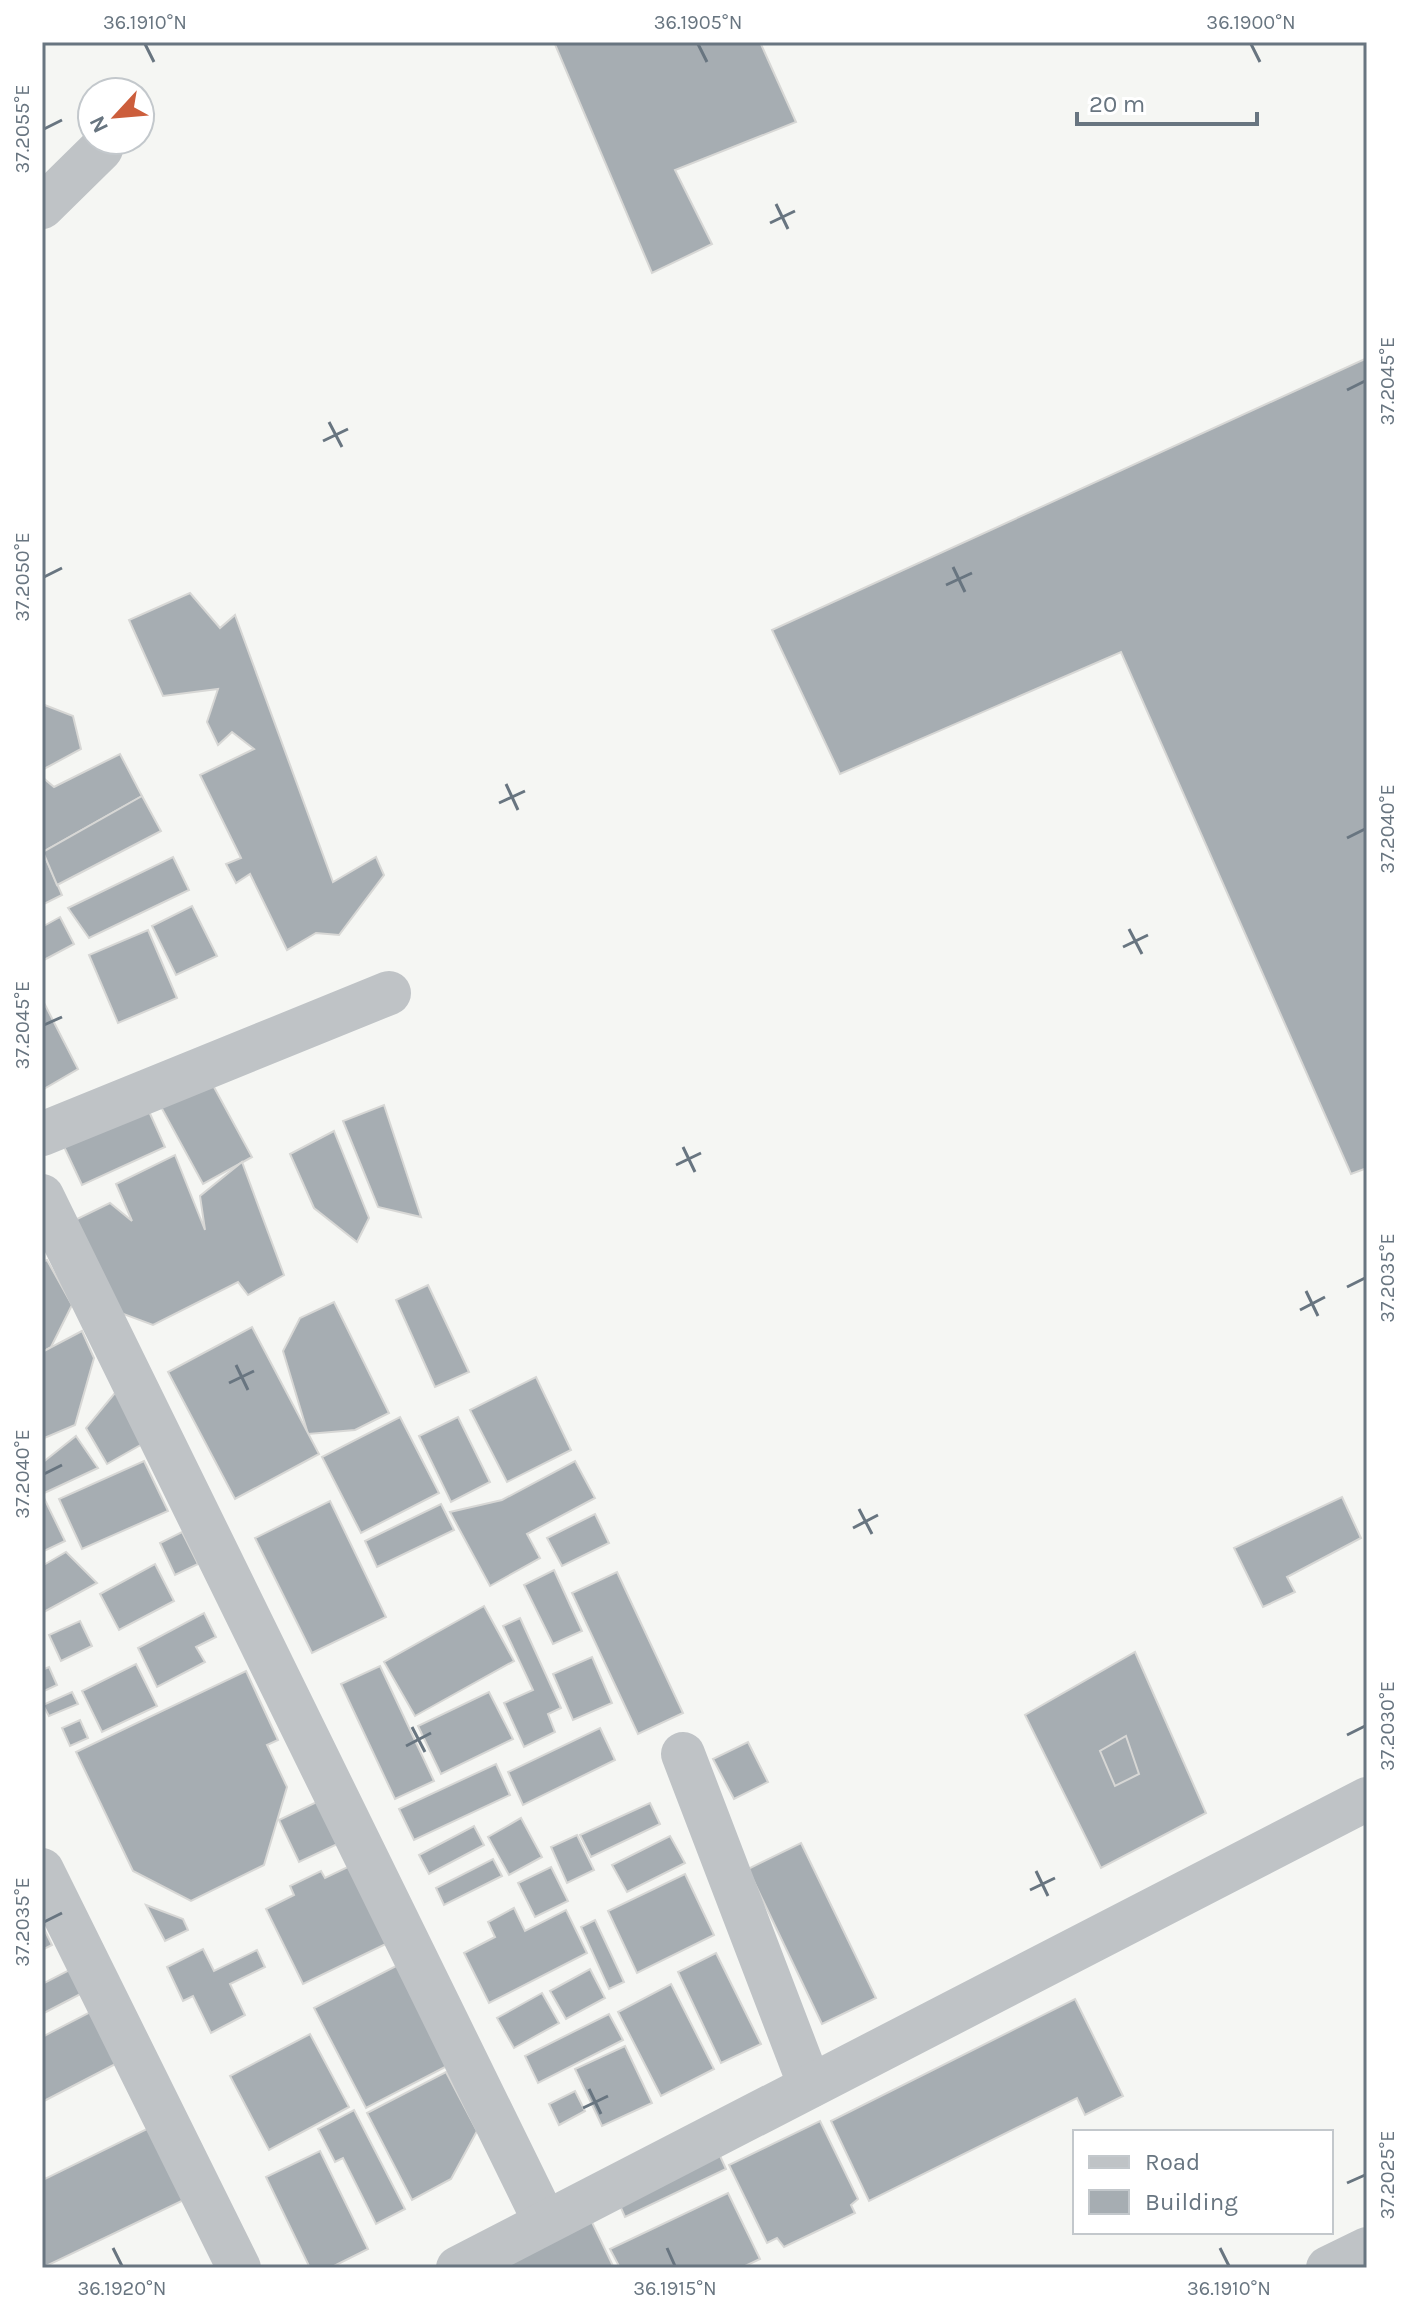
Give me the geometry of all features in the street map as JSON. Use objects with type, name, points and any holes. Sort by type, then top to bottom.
[{"type":"street","points":[[42,207],[94,156]]},
{"type":"street","points":[[42,1134],[389,993]]},
{"type":"street","points":[[42,1196],[545,2222]]},
{"type":"street","points":[[683,1754],[810,2086]]},
{"type":"street","points":[[458,2268],[1367,1799]]},
{"type":"street","points":[[42,1870],[239,2268]]},
{"type":"street","points":[[1328,2268],[1367,2249]]},
{"type":"building","points":[[554,42],[760,42],[796,122],[675,170],[712,244],[652,273]]},
{"type":"building","points":[[1367,358],[1367,1168],[1351,1174],[1121,652],[840,774],[772,630]]},
{"type":"building","points":[[190,593],[220,628],[235,615],[333,882],[376,857],[384,875],[339,935],[316,933],[287,950],[250,874],[236,883],[226,864],[241,858],[200,775],[254,749],[232,732],[218,745],[207,722],[218,689],[163,696],[129,620]]},
{"type":"building","points":[[42,704],[73,716],[81,749],[42,770]]},
{"type":"building","points":[[120,754],[142,796],[43,852],[62,895],[42,905],[42,777],[54,787]]},
{"type":"building","points":[[142,796],[161,831],[57,885],[43,852]]},
{"type":"building","points":[[173,857],[189,890],[89,938],[68,908]]},
{"type":"building","points":[[192,906],[217,956],[176,975],[152,926]]},
{"type":"building","points":[[60,917],[74,944],[42,961],[42,927]]},
{"type":"building","points":[[148,930],[177,998],[118,1023],[89,955]]},
{"type":"building","points":[[42,999],[78,1069],[42,1090]]},
{"type":"building","points":[[209,1078],[252,1157],[203,1184],[160,1105]]},
{"type":"building","points":[[143,1098],[165,1147],[82,1185],[59,1136]]},
{"type":"building","points":[[384,1105],[421,1217],[378,1207],[343,1121]]},
{"type":"building","points":[[334,1131],[369,1218],[357,1242],[314,1208],[290,1154]]},
{"type":"building","points":[[175,1155],[205,1230],[200,1196],[242,1162],[284,1275],[248,1295],[238,1282],[153,1325],[118,1312],[75,1220],[110,1203],[132,1221],[116,1184]]},
{"type":"building","points":[[47,1260],[72,1305],[51,1347],[42,1352],[42,1262]]},
{"type":"building","points":[[428,1285],[469,1372],[435,1387],[396,1300]]},
{"type":"building","points":[[334,1302],[389,1413],[355,1430],[308,1434],[283,1351],[300,1318]]},
{"type":"building","points":[[252,1327],[319,1454],[235,1499],[168,1372]]},
{"type":"building","points":[[82,1331],[94,1358],[75,1425],[42,1439],[42,1352]]},
{"type":"building","points":[[536,1377],[571,1450],[507,1482],[470,1410]]},
{"type":"building","points":[[119,1388],[144,1443],[107,1464],[86,1428]]},
{"type":"building","points":[[400,1417],[439,1493],[361,1533],[322,1457]]},
{"type":"building","points":[[458,1417],[490,1482],[451,1502],[419,1436]]},
{"type":"building","points":[[76,1436],[98,1468],[42,1494],[42,1463]]},
{"type":"building","points":[[144,1461],[168,1511],[82,1549],[59,1499]]},
{"type":"building","points":[[575,1461],[595,1498],[527,1534],[540,1558],[490,1586],[450,1512],[502,1500]]},
{"type":"building","points":[[42,1494],[65,1541],[42,1552]]},
{"type":"building","points":[[1342,1497],[1361,1538],[1287,1577],[1295,1592],[1263,1607],[1234,1548]]},
{"type":"building","points":[[330,1501],[386,1617],[312,1653],[255,1538]]},
{"type":"building","points":[[441,1504],[454,1530],[377,1567],[365,1541]]},
{"type":"building","points":[[595,1514],[609,1543],[562,1566],[547,1538]]},
{"type":"building","points":[[182,1532],[198,1564],[175,1575],[160,1543]]},
{"type":"building","points":[[66,1552],[97,1583],[42,1613],[42,1566]]},
{"type":"building","points":[[155,1564],[174,1601],[119,1630],[100,1594]]},
{"type":"building","points":[[554,1570],[582,1631],[553,1644],[524,1585]]},
{"type":"building","points":[[617,1572],[683,1713],[638,1734],[572,1593]]},
{"type":"building","points":[[484,1606],[514,1661],[415,1716],[384,1662]]},
{"type":"building","points":[[204,1613],[216,1637],[196,1647],[205,1662],[157,1687],[138,1648]]},
{"type":"building","points":[[520,1618],[561,1708],[548,1714],[555,1732],[524,1747],[504,1703],[533,1690],[503,1626]]},
{"type":"building","points":[[80,1621],[92,1646],[61,1661],[49,1635]]},
{"type":"building","points":[[1135,1652],[1206,1813],[1101,1868],[1025,1715]]},
{"type":"building","points":[[592,1657],[612,1703],[573,1720],[553,1674]]},
{"type":"building","points":[[136,1664],[157,1706],[102,1732],[82,1691]]},
{"type":"building","points":[[380,1666],[434,1781],[395,1799],[341,1684]]},
{"type":"building","points":[[49,1667],[57,1685],[42,1692],[42,1670]]},
{"type":"building","points":[[246,1671],[278,1740],[267,1745],[287,1787],[264,1865],[191,1901],[133,1871],[76,1752]]},
{"type":"building","points":[[72,1692],[78,1704],[49,1716],[43,1705]]},
{"type":"building","points":[[489,1692],[513,1739],[441,1774],[418,1726]]},
{"type":"building","points":[[80,1720],[88,1738],[70,1746],[62,1728]]},
{"type":"building","points":[[600,1728],[615,1760],[523,1805],[508,1772]]},
{"type":"building","points":[[1126,1736],[1139,1774],[1115,1786],[1100,1751]]},
{"type":"building","points":[[748,1742],[768,1782],[734,1799],[713,1759]]},
{"type":"building","points":[[496,1764],[510,1795],[414,1840],[399,1809]]},
{"type":"building","points":[[325,1798],[346,1840],[299,1862],[279,1820]]},
{"type":"building","points":[[650,1803],[660,1824],[591,1857],[580,1835]]},
{"type":"building","points":[[521,1818],[542,1857],[509,1875],[488,1837]]},
{"type":"building","points":[[474,1826],[484,1845],[429,1874],[419,1855]]},
{"type":"building","points":[[577,1835],[594,1870],[567,1883],[551,1847]]},
{"type":"building","points":[[670,1836],[685,1863],[627,1892],[612,1865]]},
{"type":"building","points":[[801,1843],[876,1998],[822,2024],[748,1869]]},
{"type":"building","points":[[493,1859],[502,1876],[444,1905],[436,1888]]},
{"type":"building","points":[[354,1864],[392,1941],[303,1984],[266,1909],[294,1895],[290,1886],[321,1871],[325,1878]]},
{"type":"building","points":[[551,1867],[568,1901],[535,1917],[518,1883]]},
{"type":"building","points":[[685,1874],[714,1935],[637,1973],[608,1911]]},
{"type":"building","points":[[146,1905],[183,1919],[188,1930],[165,1941]]},
{"type":"building","points":[[514,1908],[525,1931],[566,1910],[587,1953],[489,2003],[464,1953],[495,1937],[488,1922]]},
{"type":"building","points":[[595,1920],[624,1982],[609,1989],[581,1927]]},
{"type":"building","points":[[42,1925],[52,1945],[42,1950]]},
{"type":"building","points":[[203,1949],[214,1971],[257,1950],[265,1967],[230,1984],[245,2015],[211,2033],[193,1996],[183,2001],[167,1967]]},
{"type":"building","points":[[716,1953],[761,2044],[721,2063],[678,1972]]},
{"type":"building","points":[[79,1965],[92,1988],[42,2014],[42,1984]]},
{"type":"building","points":[[398,1965],[449,2065],[366,2108],[314,2008]]},
{"type":"building","points":[[590,1969],[605,1998],[566,2019],[550,1991]]},
{"type":"building","points":[[671,1984],[714,2069],[661,2096],[618,2012]]},
{"type":"building","points":[[542,1993],[559,2023],[514,2048],[497,2018]]},
{"type":"building","points":[[1075,1999],[1123,2096],[1085,2115],[1077,2098],[869,2201],[831,2121]]},
{"type":"building","points":[[100,2007],[127,2058],[42,2102],[42,2037]]},
{"type":"building","points":[[609,2014],[623,2040],[538,2083],[525,2056]]},
{"type":"building","points":[[310,2034],[349,2107],[269,2150],[230,2076]]},
{"type":"building","points":[[625,2046],[652,2103],[602,2126],[575,2069]]},
{"type":"building","points":[[446,2072],[477,2131],[451,2179],[412,2200],[367,2113]]},
{"type":"building","points":[[575,2091],[585,2111],[559,2125],[549,2104]]},
{"type":"building","points":[[354,2110],[405,2209],[376,2224],[343,2158],[335,2162],[318,2129]]},
{"type":"building","points":[[820,2121],[858,2199],[851,2205],[855,2213],[784,2247],[777,2238],[767,2243],[729,2165]]},
{"type":"building","points":[[155,2125],[190,2197],[42,2268],[42,2172],[45,2179]]},
{"type":"building","points":[[715,2145],[726,2169],[625,2217],[614,2192]]},
{"type":"building","points":[[320,2151],[368,2249],[330,2268],[310,2268],[266,2177]]},
{"type":"building","points":[[728,2193],[760,2259],[741,2268],[620,2268],[610,2249]]},
{"type":"building","points":[[587,2212],[614,2268],[487,2268]]}]
